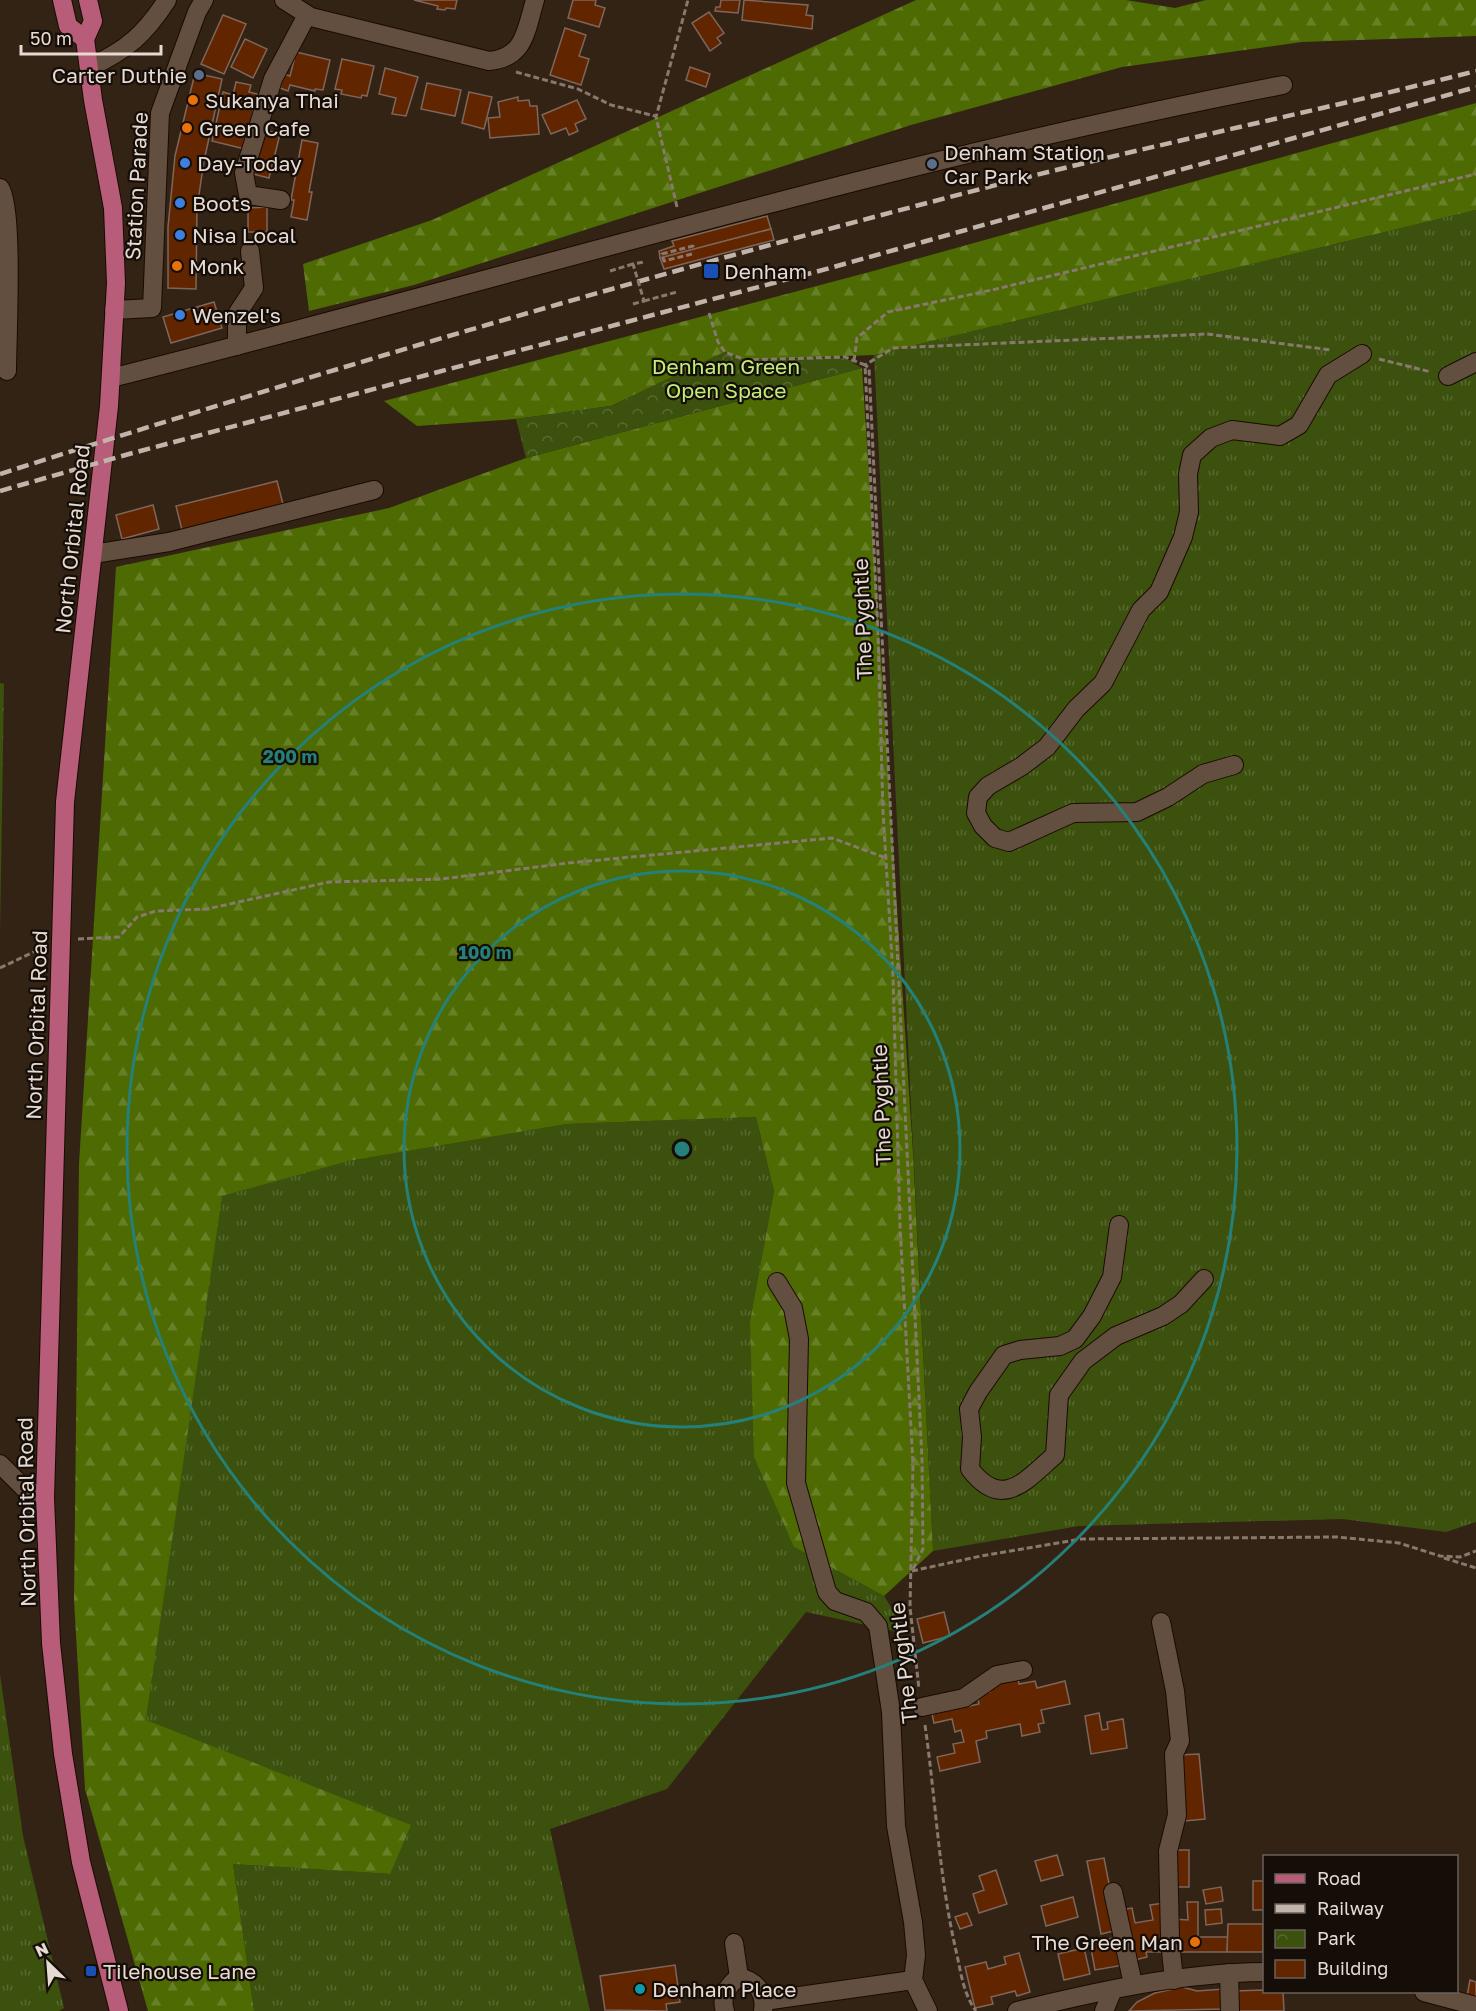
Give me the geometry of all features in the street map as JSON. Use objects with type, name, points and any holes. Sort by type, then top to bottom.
[{"type":"main road","points":[[62,0],[68,26],[85,39]]},
{"type":"main road","name":"North Orbital Road","points":[[88,0],[93,21],[85,39],[93,100],[113,208],[114,310],[111,378],[65,802],[45,1498],[51,1643],[63,1754],[81,1862],[119,2011]]},
{"type":"street","points":[[90,67],[126,49],[142,34],[167,0]]},
{"type":"street","name":"Station Parade","points":[[114,310],[152,308],[159,113],[197,12],[204,0]]},
{"type":"street","points":[[284,0],[307,15],[489,61],[505,60],[518,50],[535,0]]},
{"type":"street","points":[[281,200],[248,195],[244,173],[273,79],[307,15]]},
{"type":"street","points":[[111,378],[930,161],[1152,110],[1283,85]]},
{"type":"street","points":[[0,188],[4,193],[7,230],[7,371]]},
{"type":"street","points":[[237,346],[237,314],[254,288],[249,251]]},
{"type":"street","points":[[1234,765],[1203,774],[1168,797],[1137,812],[1073,813],[1009,842],[995,838],[983,826],[976,813],[978,797],[988,786],[1022,766],[1047,747],[1076,710],[1102,683],[1141,610],[1159,592],[1183,537],[1189,512],[1188,474],[1192,455],[1211,438],[1232,430],[1280,436],[1299,425],[1328,375],[1362,354]]},
{"type":"street","points":[[1448,376],[1476,362]]},
{"type":"street","points":[[93,554],[169,542],[374,490]]},
{"type":"street","points":[[1119,1225],[1112,1277],[1092,1316],[1075,1339],[1060,1346],[1020,1350],[1004,1355],[969,1408],[972,1437],[970,1469],[990,1489],[1004,1491],[1022,1485],[1055,1455],[1059,1395],[1083,1361],[1116,1336],[1163,1316],[1181,1304],[1204,1280]]},
{"type":"street","points":[[777,1282],[793,1308],[799,1338],[796,1483],[800,1502],[827,1592],[835,1601],[866,1612],[878,1626],[883,1650],[891,1712],[896,1826],[916,1954],[913,1980],[928,2011]]},
{"type":"street","points":[[0,1464],[25,1488],[45,1498]]},
{"type":"street","points":[[1161,1622],[1175,1690],[1180,1741],[1174,1754],[1178,1815],[1168,1851],[1174,1980]]},
{"type":"street","points":[[922,1707],[964,1698],[997,1675],[1023,1670]]},
{"type":"street","points":[[1113,1892],[1133,1984]]},
{"type":"street","points":[[734,1943],[739,1977]]},
{"type":"street","points":[[1228,1972],[1230,2011]]},
{"type":"street","points":[[1017,2011],[1112,1992],[1133,1984],[1228,1972],[1263,1972]]},
{"type":"street","points":[[725,2011],[725,1994],[730,1983],[739,1977],[750,1980],[759,1989],[764,2006],[913,1980]]},
{"type":"street","points":[[1104,2011],[1112,1992]]},
{"type":"street","points":[[1429,1993],[1476,2006]]},
{"type":"path","points":[[677,207],[656,117],[688,0]]},
{"type":"path","points":[[505,60],[514,72],[578,89],[611,105],[656,117]]},
{"type":"path","points":[[854,361],[857,338],[888,312],[992,290],[1476,174]]},
{"type":"path","points":[[688,247],[662,254],[664,261],[692,254]]},
{"type":"path","points":[[610,271],[644,262]]},
{"type":"path","points":[[633,264],[644,301]]},
{"type":"path","points":[[633,304],[678,292]]},
{"type":"path","points":[[709,314],[718,342],[726,352],[745,360],[845,357],[870,368],[922,1460],[923,1549],[912,1571]]},
{"type":"path","points":[[865,364],[893,348],[1208,334],[1362,354],[1448,376]]},
{"type":"path","name":"The Pyghtle","points":[[865,364],[893,976],[900,1226],[913,1464],[910,1607],[932,1775],[940,1862],[952,1935],[966,1996],[976,2011]]},
{"type":"path","points":[[0,968],[61,938],[119,937],[137,917],[156,911],[207,909],[329,882],[442,879],[568,863],[832,838],[886,858]]},
{"type":"path","points":[[912,1571],[1081,1539],[1337,1537],[1399,1543],[1476,1568]]},
{"type":"path","points":[[1440,1556],[1460,1557],[1476,1551]]},
{"type":"green space","points":[[916,0],[1126,0],[1175,8],[1206,0],[1476,0],[1476,36],[1302,42],[1122,67],[911,125],[414,285],[309,311],[303,264],[432,220]]},
{"type":"green space","points":[[1476,103],[1476,210],[874,355],[745,360],[725,352],[611,406],[516,419],[417,426],[384,401],[877,270]]},
{"type":"green space","points":[[1476,210],[1476,1522],[1446,1532],[1342,1519],[1079,1526],[933,1551],[874,355]]},
{"type":"green space","name":"Denham Green Open Space","points":[[725,352],[745,360],[837,357],[854,361],[853,363],[862,368],[526,458],[516,419],[611,406]]},
{"type":"green space","points":[[862,368],[913,1153],[933,1551],[884,1596],[794,1547],[754,1457],[750,1321],[774,1191],[756,1117],[567,1124],[349,1161],[222,1196],[146,1720],[411,1825],[390,1874],[233,1864],[254,2011],[148,2011],[85,1789],[74,1600],[79,1164],[116,567],[389,508],[526,458]]},
{"type":"green space","points":[[0,683],[4,684],[0,935]]},
{"type":"green space","points":[[756,1117],[774,1191],[750,1321],[794,1547],[884,1596],[908,1634],[806,1612],[667,1789],[550,1829],[590,2011],[254,2011],[233,1864],[389,1874],[146,1720],[221,1196],[349,1161],[567,1124]]},
{"type":"green space","points":[[0,1674],[23,1836],[64,2008],[59,2011],[0,2011]]},
{"type":"building","points":[[414,0],[457,0],[455,9],[446,8],[445,10]]},
{"type":"building","points":[[573,0],[596,0],[595,5],[605,8],[599,27],[568,18]]},
{"type":"building","points":[[721,0],[740,0],[738,13],[715,11],[716,7],[720,7]]},
{"type":"building","points":[[744,0],[808,5],[806,15],[813,16],[812,29],[742,20]]},
{"type":"building","points":[[709,12],[724,33],[717,38],[721,43],[710,51],[692,23]]},
{"type":"building","points":[[223,15],[246,24],[224,74],[201,64]]},
{"type":"building","points":[[565,28],[586,35],[579,56],[589,59],[581,85],[550,75]]},
{"type":"building","points":[[245,39],[267,49],[253,78],[231,67]]},
{"type":"building","points":[[296,52],[330,60],[323,90],[315,89],[315,91],[290,85],[288,91],[280,88],[284,74],[290,76]]},
{"type":"building","points":[[342,59],[374,66],[367,96],[362,95],[361,98],[341,94],[342,90],[335,89]]},
{"type":"building","points":[[690,67],[710,74],[706,87],[686,80]]},
{"type":"building","points":[[385,68],[418,77],[406,116],[392,114],[396,98],[379,94]]},
{"type":"building","points":[[195,73],[222,79],[204,161],[197,208],[196,289],[168,288],[168,227],[175,156]]},
{"type":"building","points":[[236,82],[251,85],[249,92],[257,94],[245,149],[212,141],[223,92],[233,95]]},
{"type":"building","points":[[427,83],[461,90],[455,116],[421,109]]},
{"type":"building","points":[[469,92],[492,97],[484,129],[462,123]]},
{"type":"building","points":[[518,97],[518,101],[529,100],[530,106],[537,106],[539,134],[490,138],[488,118],[500,117],[498,102]]},
{"type":"building","points":[[577,100],[586,119],[575,124],[578,131],[569,135],[566,128],[551,134],[542,115]]},
{"type":"building","points":[[265,130],[280,134],[269,178],[253,174]]},
{"type":"building","points":[[302,140],[318,143],[309,192],[312,192],[307,220],[291,217],[294,200],[291,200]]},
{"type":"building","points":[[267,207],[267,232],[248,232],[248,208]]},
{"type":"building","points":[[767,216],[771,229],[660,258],[659,251],[674,246],[672,241]]},
{"type":"building","points":[[771,229],[774,240],[664,269],[660,258]]},
{"type":"building","points":[[214,302],[222,328],[171,343],[163,317]]},
{"type":"building","points":[[277,481],[284,508],[183,534],[176,506]]},
{"type":"building","points":[[153,505],[159,529],[122,539],[116,515]]},
{"type":"building","points":[[944,1612],[950,1636],[923,1643],[917,1619]]},
{"type":"building","points":[[1018,1678],[1019,1684],[1035,1681],[1037,1688],[1065,1681],[1070,1704],[1041,1710],[1044,1723],[1038,1724],[1040,1732],[1022,1736],[1020,1724],[986,1731],[987,1738],[976,1741],[980,1762],[940,1771],[937,1757],[955,1753],[953,1744],[964,1742],[961,1730],[955,1732],[952,1719],[934,1723],[932,1714],[979,1704],[977,1695],[990,1692],[989,1685]]},
{"type":"building","points":[[1099,1713],[1102,1730],[1108,1729],[1107,1722],[1123,1719],[1127,1748],[1091,1754],[1085,1716]]},
{"type":"building","points":[[1199,1754],[1205,1819],[1184,1821],[1178,1755]]},
{"type":"building","points":[[1172,1850],[1189,1850],[1189,1887],[1172,1887]]},
{"type":"building","points":[[1057,1855],[1063,1875],[1041,1881],[1035,1861]]},
{"type":"building","points":[[1104,1858],[1118,1930],[1101,1934],[1087,1861]]},
{"type":"building","points":[[996,1870],[1007,1904],[979,1913],[973,1894],[984,1890],[979,1876]]},
{"type":"building","points":[[1253,1881],[1263,1881],[1263,1910],[1253,1910]]},
{"type":"building","points":[[1221,1887],[1223,1901],[1206,1904],[1203,1890]]},
{"type":"building","points":[[1073,1897],[1078,1917],[1046,1926],[1041,1906]]},
{"type":"building","points":[[1187,1902],[1198,1902],[1198,1937],[1228,1937],[1227,1952],[1146,1952],[1147,1957],[1131,1961],[1119,1910],[1132,1908],[1135,1923],[1153,1920],[1150,1905],[1165,1903],[1173,1919],[1188,1920]]},
{"type":"building","points":[[1221,1909],[1222,1923],[1206,1925],[1205,1910]]},
{"type":"building","points":[[967,1913],[972,1925],[960,1929],[955,1917]]},
{"type":"building","points":[[1228,1924],[1263,1924],[1263,1952],[1227,1952]]},
{"type":"building","points":[[1118,1937],[1124,1965],[1095,1970],[1090,1943]]},
{"type":"building","points":[[1084,1948],[1090,1974],[1064,1980],[1058,1954]]},
{"type":"building","points":[[1019,1953],[1030,1992],[1017,1996],[1015,1991],[991,1997],[993,2004],[975,2008],[965,1967],[986,1962],[988,1969],[1006,1964],[1004,1957]]},
{"type":"building","name":"Denham Place","points":[[675,1965],[680,2002],[666,2004],[667,2011],[605,2010],[600,1976]]},
{"type":"building","points":[[1470,1980],[1476,1982],[1476,1998],[1467,1996]]},
{"type":"building","points":[[1182,1987],[1197,1991],[1224,1989],[1225,2009],[1129,2011],[1137,2002],[1155,1993]]},
{"type":"building","points":[[1263,1990],[1263,1993],[1283,1993],[1284,2011],[1235,2011],[1234,1991]]},
{"type":"railway","points":[[0,474],[377,357],[757,248],[1012,181],[1476,71]]},
{"type":"railway","points":[[0,491],[129,454],[830,268],[1476,87]]},
{"type":"place","name":"Carter Duthie","points":[[199,75]]},
{"type":"place","name":"Sukanya Thai","points":[[193,100]]},
{"type":"place","name":"Green Cafe","points":[[187,128]]},
{"type":"place","name":"Day-Today","points":[[185,163]]},
{"type":"place","name":"Denham Station Car Park","points":[[932,164]]},
{"type":"place","name":"Boots","points":[[180,203]]},
{"type":"place","name":"Nisa Local","points":[[180,235]]},
{"type":"place","name":"Monk","points":[[177,266]]},
{"type":"place","name":"Denham","points":[[711,271]]},
{"type":"place","name":"Wenzel's","points":[[180,315]]},
{"type":"place","name":"The Green Man","points":[[1195,1942]]},
{"type":"place","name":"Tilehouse Lane","points":[[91,1971]]},
{"type":"place","name":"Denham Place","points":[[640,1989]]}]
